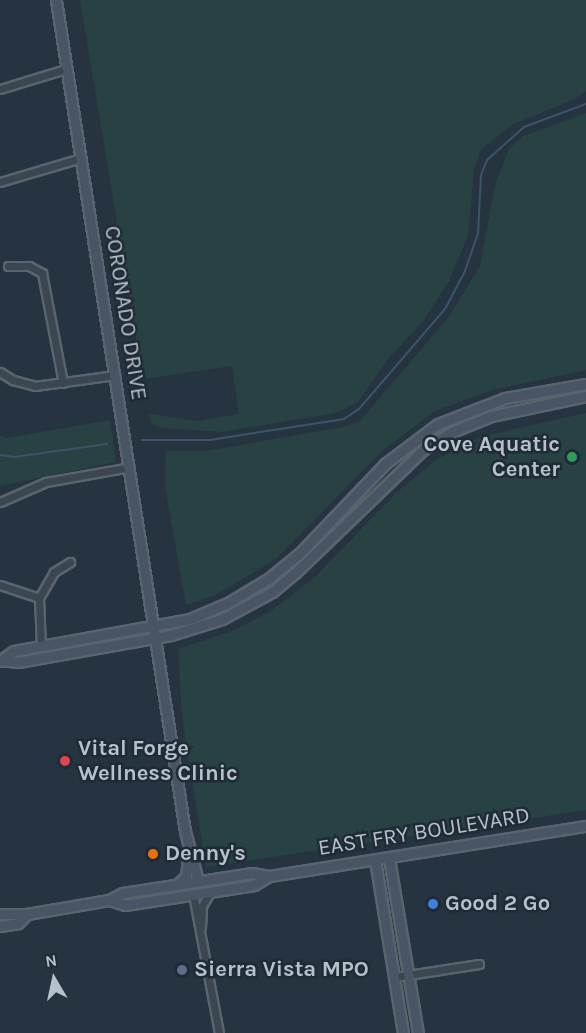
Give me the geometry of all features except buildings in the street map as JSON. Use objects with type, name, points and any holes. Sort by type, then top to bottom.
[{"type":"street","name":"CORONADO DRIVE","points":[[56,0],[189,852]]},
{"type":"street","points":[[0,89],[66,69]]},
{"type":"street","points":[[0,182],[81,158]]},
{"type":"street","points":[[8,266],[29,266],[42,273],[63,383]]},
{"type":"street","points":[[0,372],[13,380],[35,386],[115,375]]},
{"type":"street","points":[[0,660],[18,662],[156,632],[210,611],[268,579],[298,555],[386,463],[438,424],[505,398],[586,384]]},
{"type":"street","points":[[0,660],[14,651],[41,646],[205,626],[272,592],[401,468],[454,431],[509,411],[586,396]]},
{"type":"street","points":[[0,502],[46,482],[130,467]]},
{"type":"street","points":[[41,646],[39,598],[54,572],[70,562]]},
{"type":"street","points":[[0,585],[39,598]]},
{"type":"street","name":"EAST FRY BOULEVARD","points":[[0,914],[27,914],[109,900],[123,893],[198,881],[252,873],[269,876],[586,826]]},
{"type":"street","points":[[189,852],[198,881]]},
{"type":"street","points":[[177,885],[186,876],[189,852]]},
{"type":"street","points":[[389,858],[418,1033]]},
{"type":"street","points":[[375,860],[403,1033]]},
{"type":"street","name":"EAST FRY BOULEVARD","points":[[109,900],[125,905],[254,885],[269,876]]},
{"type":"street","points":[[201,927],[202,906],[210,892]]},
{"type":"street","points":[[192,894],[201,927],[219,1033]]},
{"type":"street","name":"EAST FRY BOULEVARD","points":[[0,926],[18,923],[27,914]]},
{"type":"street","points":[[395,976],[479,964]]},
{"type":"green space","points":[[80,0],[586,0],[586,91],[575,99],[514,124],[481,149],[474,170],[468,236],[449,281],[424,320],[389,358],[358,402],[336,413],[222,432],[162,428],[151,424],[149,414],[198,421],[239,414],[232,366],[143,379]]},
{"type":"green space","points":[[586,113],[586,370],[493,390],[435,411],[382,451],[276,559],[214,596],[186,605],[165,487],[166,451],[206,451],[343,427],[360,421],[448,318],[480,266],[495,185],[509,149],[523,136]]},
{"type":"green space","points":[[586,413],[586,810],[206,867],[182,717],[178,649],[232,631],[271,611],[316,576],[396,493],[437,459],[483,436]]},
{"type":"green space","points":[[110,420],[116,462],[0,486],[0,436],[7,438]]},
{"type":"waterway","points":[[142,440],[210,440],[344,419],[359,409],[445,309],[465,271],[478,234],[481,175],[487,160],[524,127],[586,104]]},
{"type":"waterway","points":[[0,455],[14,457],[107,444]]},
{"type":"place","name":"Cove Aquatic Center","points":[[572,457]]},
{"type":"place","name":"Vital Forge Wellness Clinic","points":[[65,761]]},
{"type":"place","name":"Denny's","points":[[153,854]]},
{"type":"place","name":"Good 2 Go","points":[[433,904]]},
{"type":"place","name":"Sierra Vista MPO","points":[[182,970]]}]
